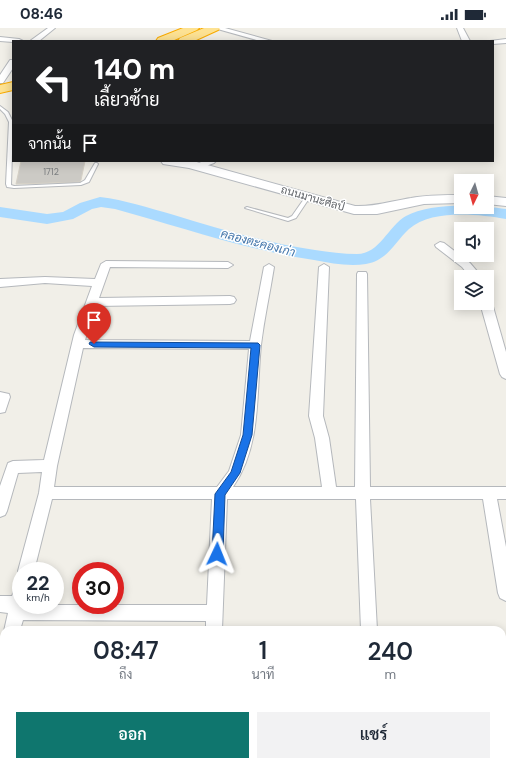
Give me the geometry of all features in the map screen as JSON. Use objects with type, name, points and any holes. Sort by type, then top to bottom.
[{"type":"highway","points":[[164,40],[193,28]]},
{"type":"highway","points":[[186,40],[214,28]]},
{"type":"highway","points":[[0,89],[12,86]]},
{"type":"highway","points":[[0,98],[12,95]]},
{"type":"street","points":[[35,40],[52,28]]},
{"type":"street","points":[[217,28],[264,40]]},
{"type":"street","points":[[460,28],[466,40]]},
{"type":"street","points":[[0,38],[13,40]]},
{"type":"street","points":[[494,42],[506,41]]},
{"type":"street","points":[[0,81],[12,63]]},
{"type":"street","name":"ถนนมานะศิลป์","points":[[173,162],[198,166],[354,210],[379,210],[411,202],[454,199]]},
{"type":"street","points":[[198,166],[208,162]]},
{"type":"street","points":[[494,201],[506,202]]},
{"type":"street","points":[[440,245],[470,270]]},
{"type":"street","points":[[28,562],[46,493],[50,466],[78,344],[91,302],[106,264],[228,265]]},
{"type":"street","points":[[214,626],[220,494],[236,473],[248,435],[255,345],[269,267]]},
{"type":"street","points":[[324,267],[316,416],[322,438],[330,494]]},
{"type":"street","points":[[362,274],[363,494],[365,578],[369,626]]},
{"type":"street","points":[[0,283],[45,280],[98,283]]},
{"type":"street","points":[[91,302],[230,300]]},
{"type":"street","points":[[488,310],[506,374]]},
{"type":"street","points":[[78,344],[255,345]]},
{"type":"street","points":[[0,397],[4,397],[0,408]]},
{"type":"street","points":[[0,511],[13,467],[50,466]]},
{"type":"street","points":[[46,493],[506,493]]},
{"type":"street","points":[[489,493],[506,593]]},
{"type":"street","points":[[0,604],[12,603]]},
{"type":"street","points":[[64,605],[206,613]]},
{"type":"street","points":[[13,626],[16,614]]},
{"type":"lane","points":[[0,107],[7,114],[11,122],[9,186],[21,187],[81,184],[87,181],[96,164]]},
{"type":"lane","points":[[247,208],[288,220],[294,217],[308,197]]},
{"type":"building","points":[[21,162],[85,162],[80,182],[16,184]]},
{"type":"waterway","name":"คลองตะคองเก่า","points":[[0,212],[47,219],[67,216],[86,206],[100,202],[116,204],[248,242],[302,253],[354,259],[364,259],[375,256],[404,225],[413,219],[425,215],[453,210],[506,214]]},
{"type":"route","points":[[94,344],[220,346],[255,345],[248,435],[236,473],[220,494],[217,554]]}]
